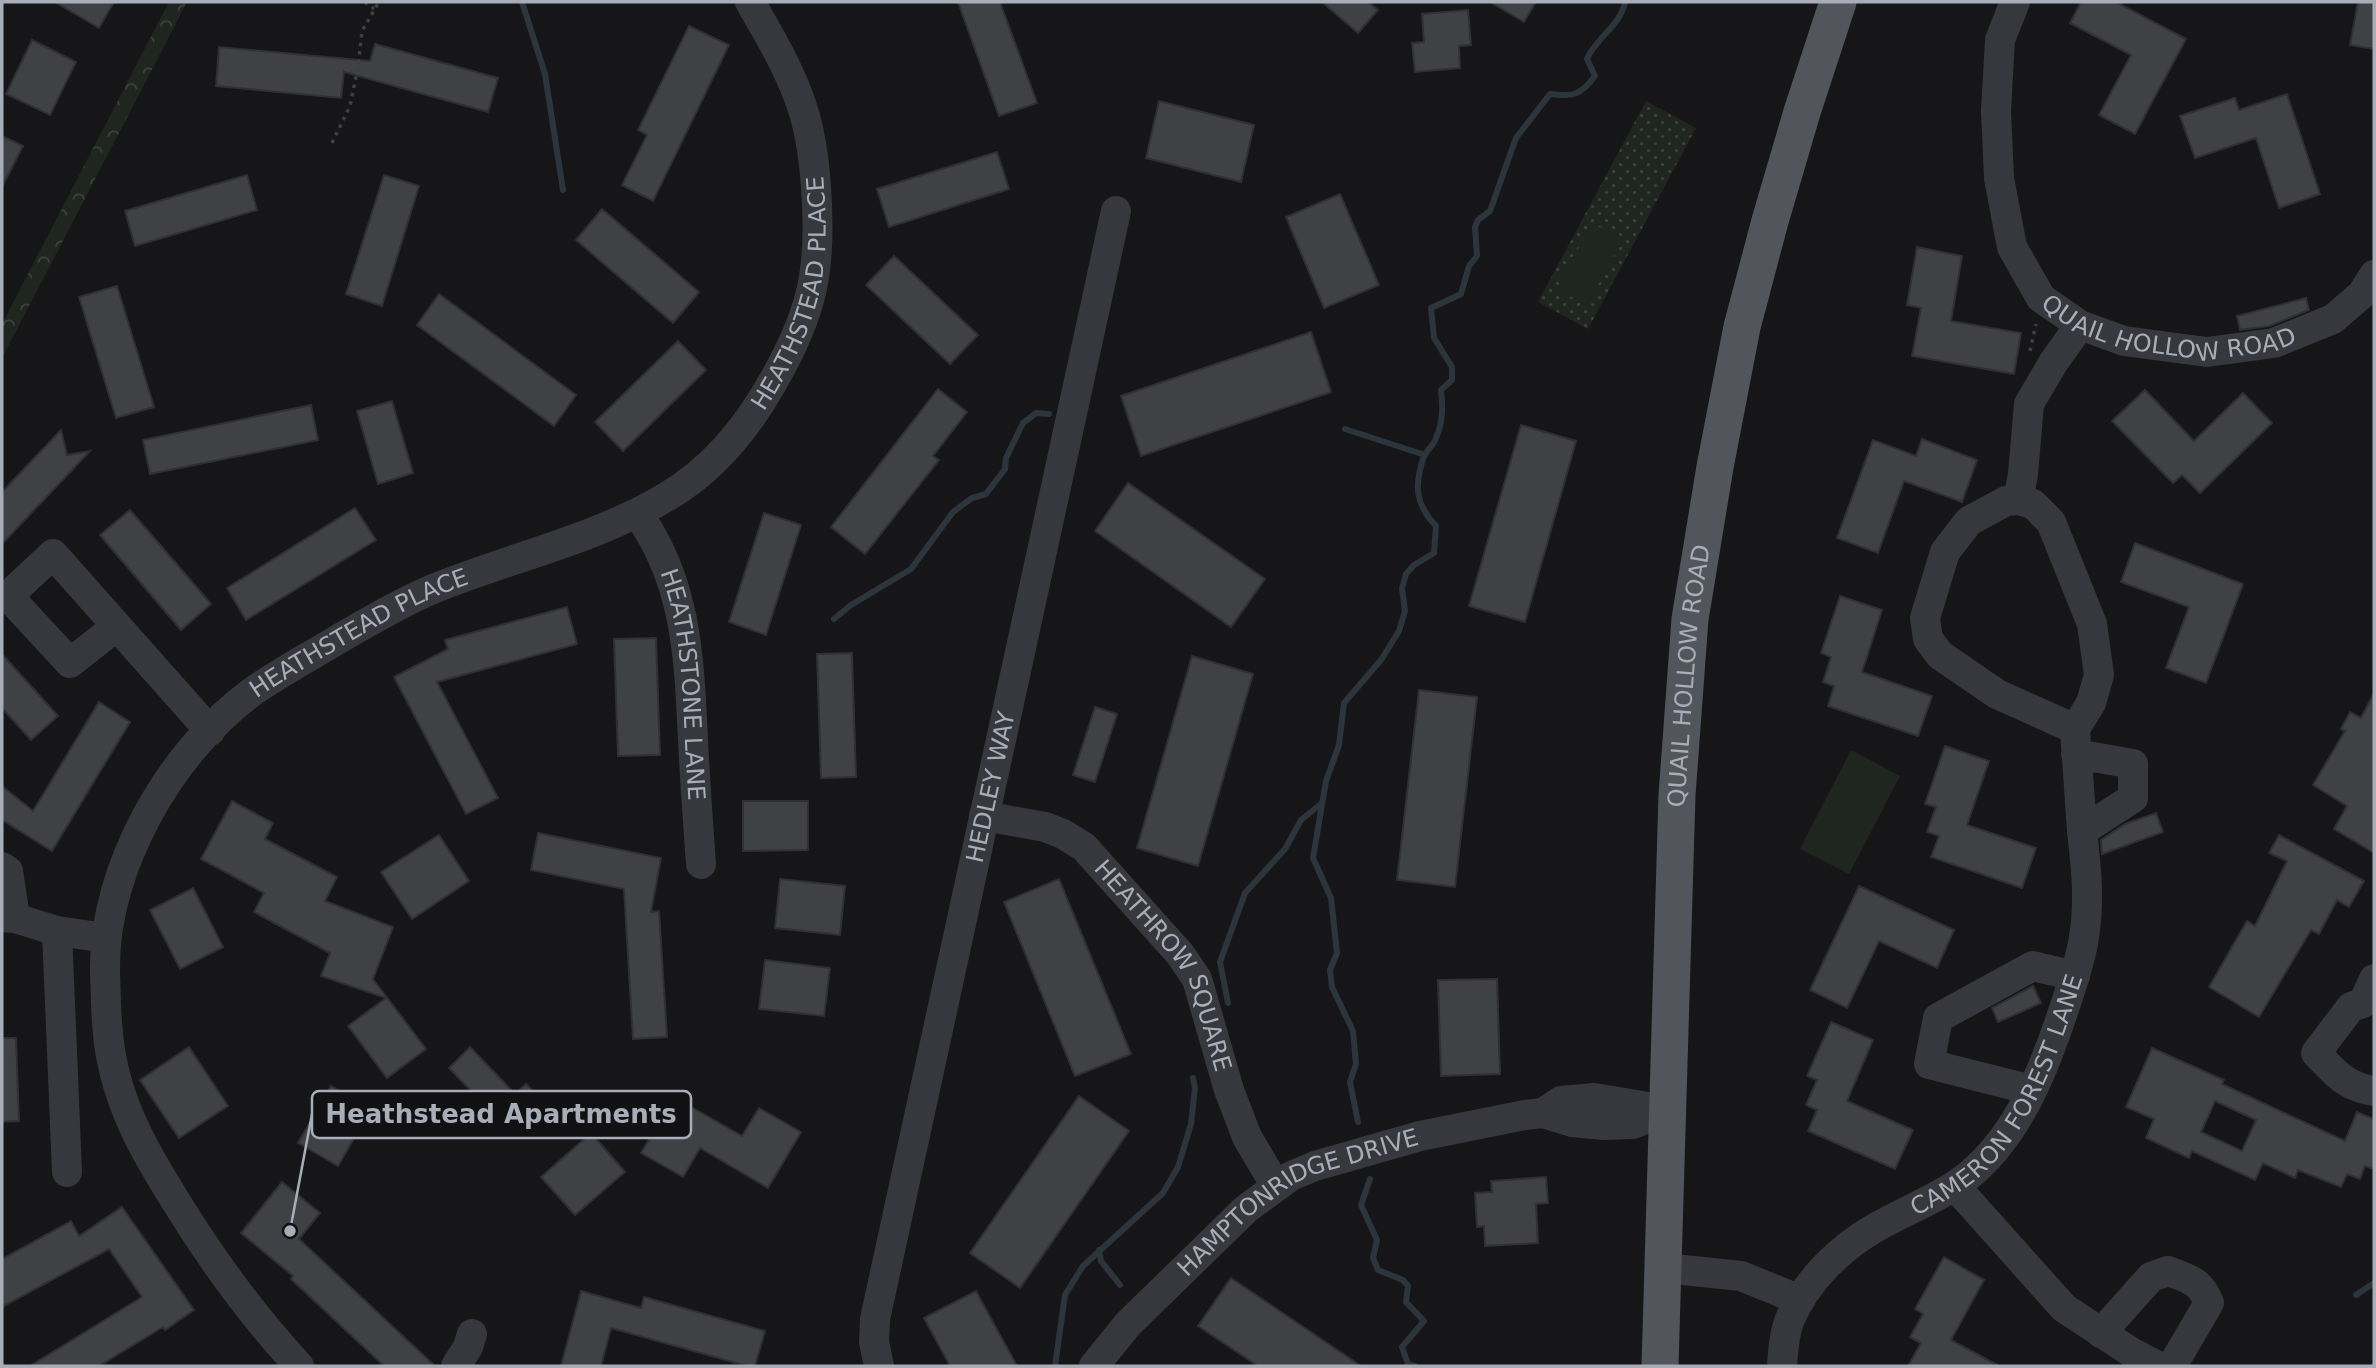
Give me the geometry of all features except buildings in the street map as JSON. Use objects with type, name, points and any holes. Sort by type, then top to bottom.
[{"type":"main road","name":"QUAIL HOLLOW ROAD","points":[[1660,1366],[1678,796],[1690,619],[1742,327],[1787,160],[1838,2]]},
{"type":"street","name":"HEATHSTEAD PLACE","points":[[299,1366],[265,1327],[194,1231],[137,1136],[126,1111],[113,1068],[106,1016],[106,938],[117,885],[132,845],[174,774],[210,731],[251,693],[363,625],[429,590],[638,514],[673,494],[698,475],[753,417],[784,364],[806,315],[816,278],[819,253],[814,149],[800,99],[775,44],[750,2]]},
{"type":"street","name":"QUAIL HOLLOW ROAD","points":[[2015,2],[2000,40],[1996,111],[2000,178],[2012,247],[2041,298],[2080,325],[2124,341],[2207,352],[2274,342],[2333,319],[2362,294],[2374,275]]},
{"type":"street","name":"HEDLEY WAY","points":[[879,1366],[874,1342],[876,1319],[1116,211]]},
{"type":"street","points":[[2018,500],[2029,404],[2080,325]]},
{"type":"street","points":[[2075,741],[2099,675],[2092,624],[2051,522],[2033,504],[2018,500],[2006,501],[1969,521],[1945,552],[1925,618],[1928,639],[1940,655],[1997,694],[2075,741],[2133,764],[2133,798],[2082,831]]},
{"type":"street","name":"HEATHSTONE LANE","points":[[638,514],[660,549],[671,574],[682,615],[690,673],[701,864]]},
{"type":"street","points":[[117,626],[210,731]]},
{"type":"street","name":"CAMERON FOREST LANE","points":[[1782,1366],[1786,1333],[1800,1300],[1812,1282],[1845,1249],[1874,1228],[1955,1186],[1983,1163],[2010,1128],[2032,1090],[2052,1044],[2075,975],[2084,937],[2088,898],[2075,741]]},
{"type":"street","name":"HEATHROW SQUARE","points":[[984,816],[1045,827],[1084,847],[1180,954],[1197,979],[1229,1090],[1247,1137],[1276,1186]]},
{"type":"street","points":[[2,867],[8,871],[8,918],[57,931],[106,938]]},
{"type":"street","points":[[57,931],[67,1172]]},
{"type":"street","points":[[2032,1090],[1929,1064],[1938,1018],[2033,966],[2075,975]]},
{"type":"street","points":[[2370,999],[2351,1007],[2316,1053],[2347,1082],[2355,1087],[2374,1091]]},
{"type":"street","name":"HAMPTONRIDGE DRIVE","points":[[1094,1366],[1128,1324],[1246,1209],[1291,1176],[1315,1166],[1409,1139],[1543,1113],[1561,1101],[1594,1098],[1666,1110]]},
{"type":"street","points":[[1955,1186],[2064,1308],[2131,1352],[2158,1366]]},
{"type":"street","points":[[1664,1268],[1741,1276],[1800,1300]]},
{"type":"street","points":[[2101,1333],[2151,1277],[2168,1271],[2187,1278],[2203,1287],[2209,1303],[2172,1366]]},
{"type":"street","points":[[456,1366],[468,1348],[472,1334]]},
{"type":"path","points":[[365,2],[374,9]]},
{"type":"path","points":[[332,143],[350,106],[362,32],[379,2]]},
{"type":"green space","points":[[169,2],[187,2],[2,358],[2,324]]},
{"type":"green space","points":[[1646,101],[1696,128],[1588,329],[1538,302]]},
{"type":"green space","points":[[1592,223],[1623,240],[1587,305],[1556,289]]},
{"type":"green space","points":[[1851,750],[1900,776],[1849,874],[1800,849]]},
{"type":"waterway","points":[[522,2],[545,74],[563,190]]},
{"type":"waterway","points":[[1358,1122],[1350,1082],[1356,1064],[1353,1031],[1332,987],[1330,970],[1337,953],[1331,898],[1313,858],[1326,781],[1339,745],[1344,703],[1381,660],[1399,631],[1405,611],[1402,588],[1406,574],[1414,565],[1434,553],[1436,526],[1420,502],[1418,485],[1424,456],[1438,432],[1442,414],[1441,390],[1452,380],[1452,367],[1434,338],[1431,308],[1461,294],[1469,266],[1477,256],[1475,227],[1478,220],[1490,211],[1516,138],[1550,94],[1576,93],[1595,76],[1587,59],[1596,44],[1619,18],[1625,2]]},
{"type":"waterway","points":[[834,619],[851,605],[911,569],[953,512],[972,498],[986,494],[1005,469],[1006,458],[1023,423],[1036,413],[1049,414]]},
{"type":"waterway","points":[[1345,429],[1425,455]]},
{"type":"waterway","points":[[1228,1003],[1220,962],[1245,893],[1285,849],[1301,820],[1322,803]]},
{"type":"waterway","points":[[1055,1366],[1065,1295],[1083,1266],[1163,1193],[1178,1167],[1191,1124],[1195,1088],[1193,1078]]},
{"type":"waterway","points":[[1370,1179],[1361,1205],[1377,1240],[1373,1258],[1378,1270],[1403,1280],[1408,1286],[1406,1302],[1424,1321],[1402,1347],[1408,1364],[1415,1366]]},
{"type":"waterway","points":[[1099,1250],[1101,1261],[1120,1285]]},
{"type":"waterway","points":[[2356,1295],[2374,1283]]},
{"type":"place","name":"Heathstead Apartments","points":[[290,1231]]}]
